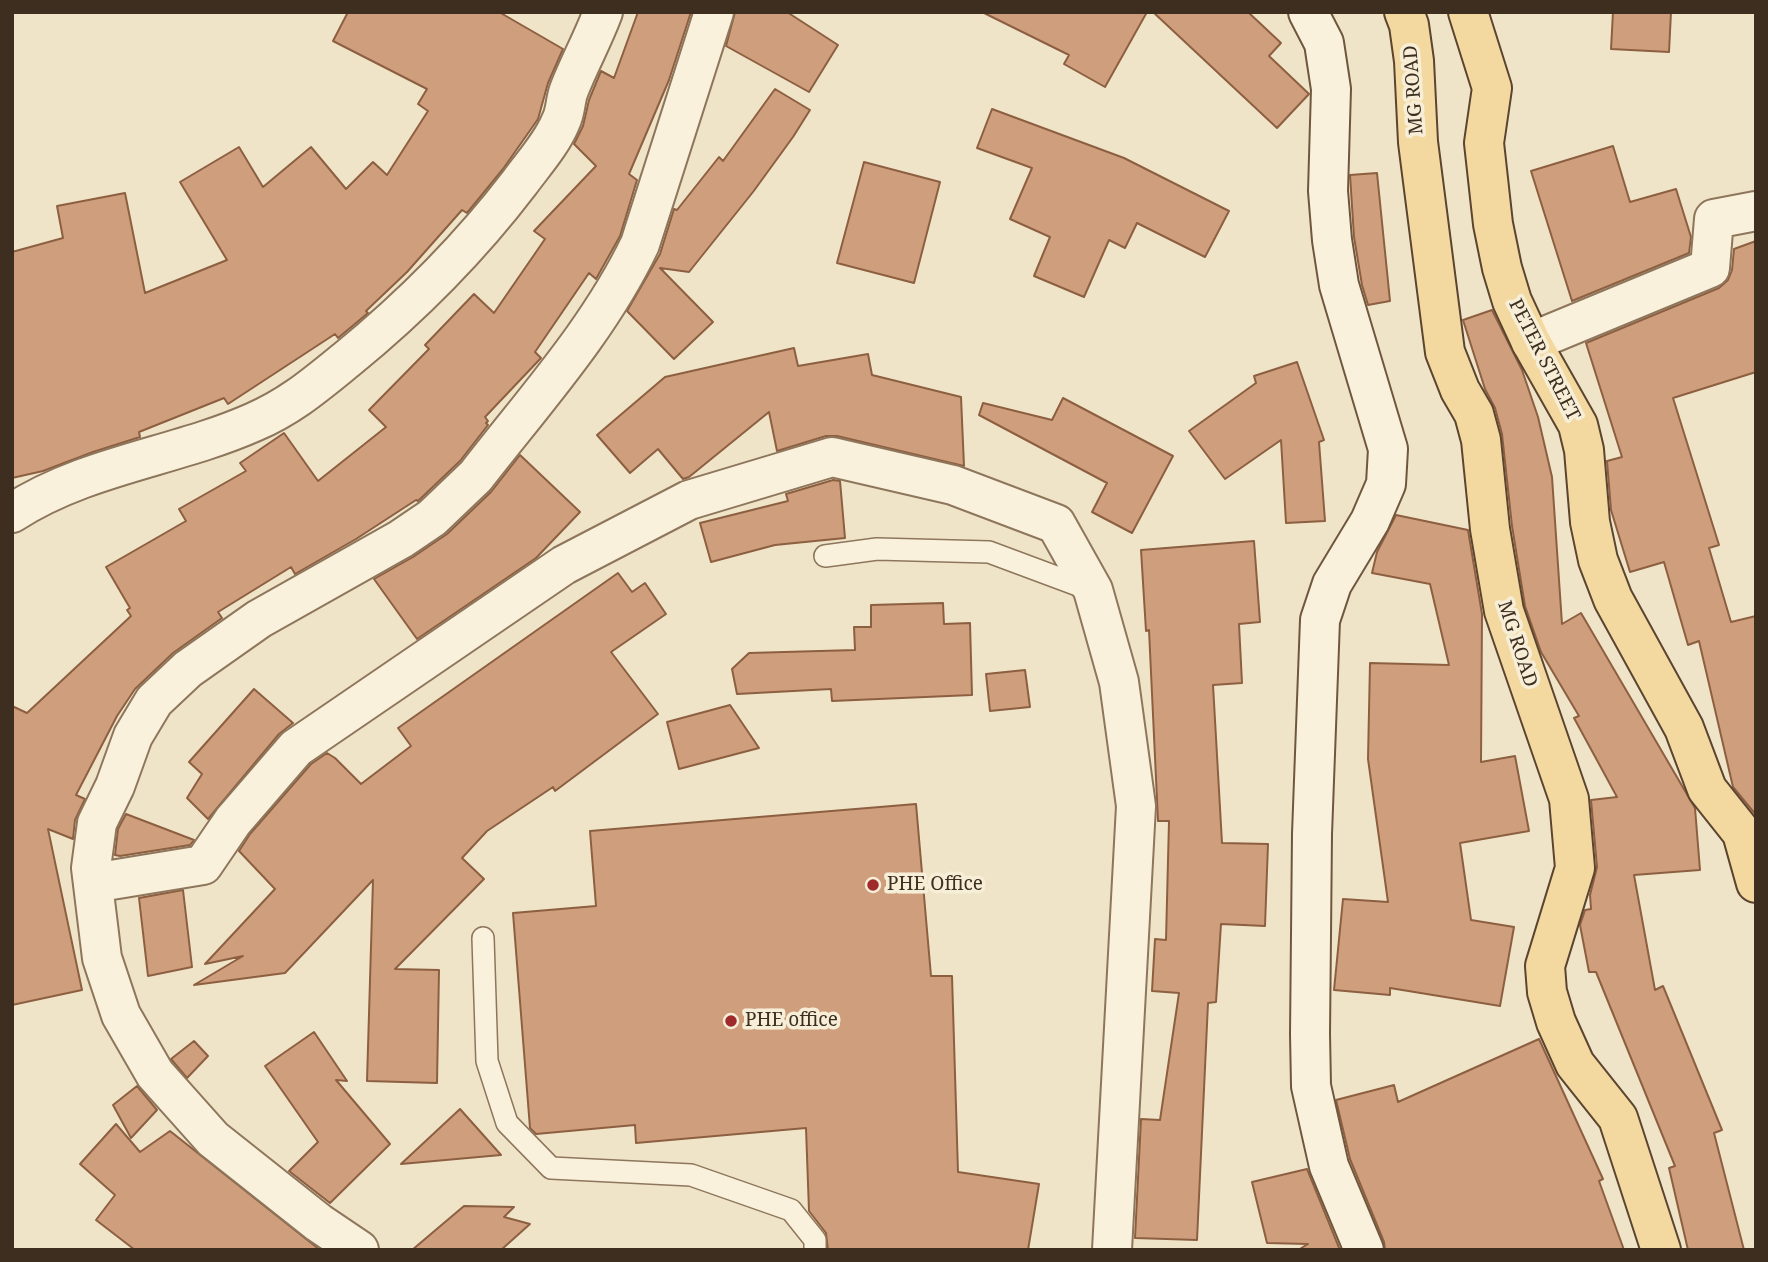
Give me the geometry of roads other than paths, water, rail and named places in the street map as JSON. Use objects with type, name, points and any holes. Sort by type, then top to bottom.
[{"type":"main road","name":"MG ROAD","points":[[1404,12],[1411,37],[1418,142],[1446,352],[1460,390],[1474,414],[1481,440],[1490,529],[1504,611],[1569,799],[1575,868],[1545,966],[1547,992],[1556,1022],[1575,1064],[1618,1118],[1661,1250]]},
{"type":"main road","name":"PETER STREET","points":[[1468,12],[1492,89],[1484,144],[1493,224],[1512,301],[1531,342],[1578,425],[1584,450],[1590,522],[1598,560],[1613,599],[1684,729],[1707,789],[1742,832],[1756,883]]},
{"type":"street","points":[[12,513],[37,497],[76,479],[218,437],[258,421],[302,397],[381,332],[455,260],[499,210],[539,157],[562,120],[568,92],[603,12]]},
{"type":"street","points":[[359,1250],[319,1223],[212,1139],[155,1074],[121,1015],[102,958],[90,868],[97,823],[115,786],[133,736],[154,701],[188,669],[259,618],[401,539],[452,500],[476,476],[603,313],[640,244],[714,12]]},
{"type":"street","points":[[1308,12],[1324,43],[1331,89],[1328,191],[1339,285],[1388,449],[1386,484],[1370,521],[1332,584],[1320,620],[1312,834],[1311,1086],[1329,1166],[1364,1250]]},
{"type":"street","points":[[1531,342],[1710,268],[1714,219],[1756,211]]},
{"type":"street","points":[[93,883],[203,865],[233,821],[296,748],[564,565],[689,499],[832,457],[953,485],[1056,524],[1093,590],[1119,682],[1136,806],[1112,1250]]},
{"type":"lane","points":[[825,556],[877,549],[989,552],[1093,590]]},
{"type":"lane","points":[[483,938],[487,1061],[507,1124],[551,1168],[691,1175],[791,1210],[815,1240],[816,1250]]},
{"type":"place","name":"PHE Office","points":[[873,885]]},
{"type":"place","name":"PHE office","points":[[731,1021]]}]
